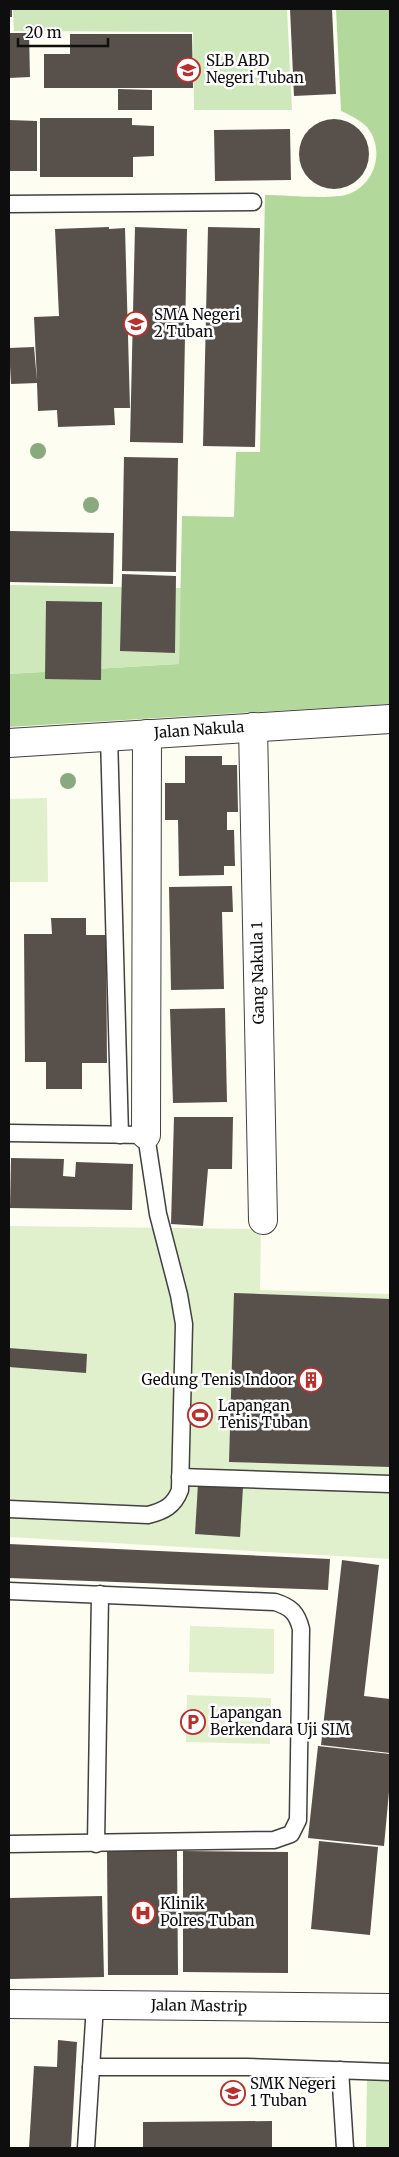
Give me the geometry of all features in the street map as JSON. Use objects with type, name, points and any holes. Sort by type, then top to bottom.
[{"type":"street","name":"Jalan Nakula","points":[[9,743],[253,726],[390,719]]},
{"type":"street","name":"Gang Nakula 1","points":[[253,726],[263,1220]]},
{"type":"street","points":[[146,1135],[148,734]]},
{"type":"street","name":"Jalan Mastrip","points":[[9,2004],[390,2008]]},
{"type":"lane","points":[[9,204],[253,202]]},
{"type":"lane","points":[[109,736],[120,1135]]},
{"type":"lane","points":[[9,1133],[146,1135],[158,1214],[179,1295],[184,1324],[180,1477],[177,1499],[169,1507],[148,1515],[9,1509]]},
{"type":"lane","points":[[180,1477],[390,1484]]},
{"type":"lane","points":[[9,1591],[276,1602],[288,1606],[294,1612],[301,1629],[298,1791],[296,1826],[291,1834],[281,1839],[96,1844],[9,1844]]},
{"type":"lane","points":[[96,1844],[100,1594]]},
{"type":"lane","points":[[86,2148],[95,2005]]},
{"type":"lane","points":[[91,2067],[246,2066],[390,2072]]},
{"type":"lane","points":[[340,2070],[344,2148]]},
{"type":"green space","points":[[13,9],[287,9],[292,110],[194,110],[193,32],[14,31]]},
{"type":"green space","points":[[336,9],[390,9],[390,704],[9,727],[9,674],[179,664],[182,516],[234,517],[236,452],[260,452],[265,195],[320,197],[349,194],[366,182],[375,165],[376,145],[373,136],[367,127],[341,111]]},
{"type":"green space","points":[[9,585],[181,588],[179,664],[9,674]]},
{"type":"green space","points":[[47,798],[48,882],[9,882],[9,799]]},
{"type":"green space","name":"Lapangan Tenis Tuban","points":[[9,1226],[261,1229],[260,1290],[390,1294],[390,1559],[9,1537]]},
{"type":"green space","points":[[190,1626],[274,1629],[274,1674],[189,1672]]},
{"type":"green space","points":[[187,1695],[271,1698],[270,1744],[186,1742]]},
{"type":"green space","points":[[367,2079],[390,2080],[390,2148],[366,2148]]},
{"type":"building","points":[[9,9],[12,9],[12,17],[9,17]]},
{"type":"building","points":[[290,9],[332,9],[336,94],[294,96]]},
{"type":"building","points":[[9,33],[29,33],[30,77],[9,78]]},
{"type":"building","points":[[70,34],[192,34],[193,88],[44,88],[44,54],[70,54]]},
{"type":"building","points":[[118,89],[152,90],[152,110],[118,110]]},
{"type":"building","points":[[40,118],[132,118],[132,125],[154,126],[154,156],[133,157],[133,177],[40,177]]},
{"type":"building","points":[[341,119],[354,125],[363,134],[367,140],[369,154],[367,168],[359,179],[348,187],[327,189],[320,187],[309,179],[301,168],[299,147],[301,140],[309,129],[320,121]]},
{"type":"building","points":[[9,120],[37,121],[37,171],[9,171]]},
{"type":"building","points":[[290,129],[291,180],[215,181],[214,130]]},
{"type":"building","points":[[109,227],[109,229],[125,228],[130,408],[114,408],[115,425],[58,427],[57,410],[38,411],[37,383],[11,384],[9,348],[34,347],[37,381],[34,317],[59,316],[55,229]]},
{"type":"building","points":[[135,227],[187,229],[183,443],[130,442]]},
{"type":"building","points":[[208,227],[260,228],[255,447],[203,446]]},
{"type":"building","points":[[124,457],[178,458],[176,572],[122,571]]},
{"type":"building","points":[[9,531],[114,533],[113,584],[9,582]]},
{"type":"building","points":[[122,574],[176,576],[175,653],[120,651]]},
{"type":"building","points":[[46,601],[102,602],[101,680],[45,679]]},
{"type":"building","points":[[185,756],[222,756],[222,765],[237,765],[238,812],[227,812],[227,830],[234,830],[235,866],[224,866],[224,875],[179,876],[178,820],[165,820],[165,783],[185,783]]},
{"type":"building","points":[[232,886],[233,912],[222,912],[224,989],[171,990],[169,887]]},
{"type":"building","points":[[51,918],[86,918],[86,935],[106,935],[107,1063],[82,1063],[82,1089],[46,1089],[46,1062],[25,1062],[24,934],[52,934]]},
{"type":"building","points":[[225,1008],[227,1102],[173,1103],[170,1009]]},
{"type":"building","points":[[174,1117],[233,1117],[232,1169],[208,1169],[203,1226],[171,1224]]},
{"type":"building","points":[[11,1158],[64,1159],[63,1176],[75,1177],[76,1162],[133,1164],[132,1210],[10,1208]]},
{"type":"building","name":"Gedung Tenis Indoor","points":[[234,1293],[390,1299],[390,1467],[229,1462]]},
{"type":"building","points":[[9,1348],[87,1354],[86,1373],[9,1367]]},
{"type":"building","points":[[198,1484],[243,1487],[240,1537],[195,1534]]},
{"type":"building","points":[[9,1544],[330,1559],[328,1590],[9,1578]]},
{"type":"building","points":[[342,1560],[379,1565],[364,1696],[390,1699],[390,1753],[321,1745]]},
{"type":"building","points":[[318,1746],[390,1754],[390,1781],[384,1846],[308,1838]]},
{"type":"building","points":[[319,1841],[378,1847],[370,1935],[311,1929]]},
{"type":"building","name":"Klinik Polres Tuban","points":[[107,1851],[177,1851],[178,1975],[108,1975]]},
{"type":"building","points":[[183,1851],[288,1852],[288,1973],[183,1972]]},
{"type":"building","points":[[102,1896],[104,1977],[9,1979],[9,1898]]},
{"type":"building","points":[[58,2040],[77,2042],[71,2148],[29,2148],[34,2066],[57,2067]]},
{"type":"building","points":[[272,2121],[272,2148],[143,2148],[143,2122]]},
{"type":"place","name":"SLB ABD Negeri Tuban","points":[[188,70]]},
{"type":"place","name":"SMA Negeri 2 Tuban","points":[[136,324]]},
{"type":"place","name":"Gedung Tenis Indoor","points":[[311,1380]]},
{"type":"place","name":"Lapangan Tenis Tuban","points":[[200,1415]]},
{"type":"place","name":"Lapangan Berkendara Uji SIM","points":[[193,1722]]},
{"type":"place","name":"Klinik Polres Tuban","points":[[143,1913]]},
{"type":"place","name":"SMK Negeri 1 Tuban","points":[[233,2093]]}]
